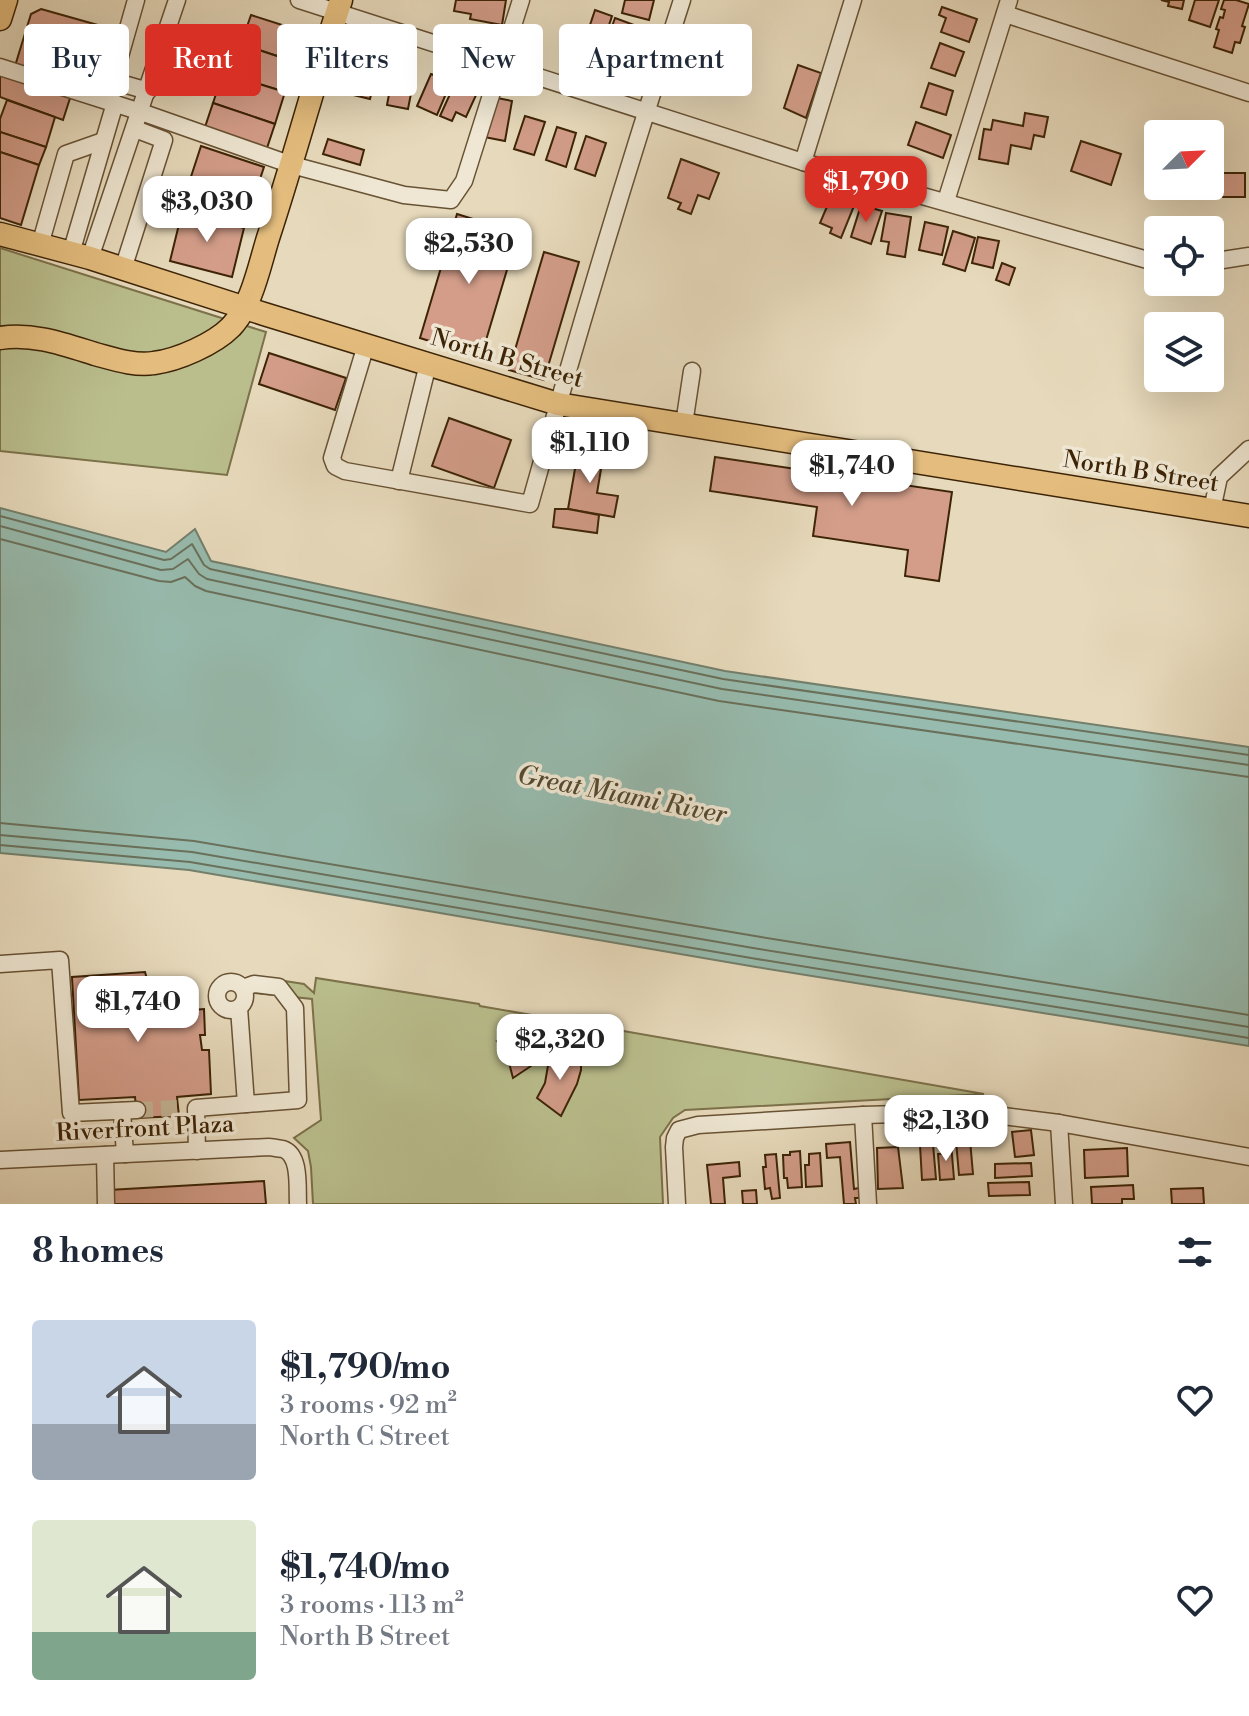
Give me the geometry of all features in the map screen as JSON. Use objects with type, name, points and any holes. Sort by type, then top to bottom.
[{"type":"main road","points":[[0,19],[6,0]]},
{"type":"main road","points":[[0,338],[38,338],[133,364],[152,364],[184,355],[231,327],[245,308],[339,6]]},
{"type":"main road","name":"North B Street","points":[[0,234],[81,256],[558,404],[1249,516]]},
{"type":"street","points":[[169,24],[177,0]]},
{"type":"street","points":[[299,0],[339,6],[433,41]]},
{"type":"street","points":[[514,24],[521,0]]},
{"type":"street","points":[[366,345],[332,458],[335,466],[345,471],[530,504],[646,110],[682,0]]},
{"type":"street","points":[[803,162],[853,0]]},
{"type":"street","points":[[133,1],[113,81],[145,90]]},
{"type":"street","points":[[946,201],[1007,7],[1249,93]]},
{"type":"street","points":[[0,67],[115,103],[292,165],[404,195],[451,200],[464,181],[491,96]]},
{"type":"street","points":[[543,79],[803,162],[1144,259]]},
{"type":"street","points":[[81,256],[146,96]]},
{"type":"street","points":[[81,256],[98,158],[115,103]]},
{"type":"street","points":[[123,269],[164,140],[135,129]]},
{"type":"street","points":[[40,245],[66,154],[103,141]]},
{"type":"street","points":[[1224,260],[1249,256]]},
{"type":"street","points":[[399,481],[428,364]]},
{"type":"street","points":[[684,424],[692,371]]},
{"type":"street","points":[[1212,510],[1219,477],[1248,450]]},
{"type":"street","points":[[0,964],[60,960],[71,1113],[129,1110],[125,1154]]},
{"type":"street","points":[[233,982],[243,988],[245,999],[239,1008],[223,1008],[217,993],[223,984],[233,982]]},
{"type":"street","points":[[178,1108],[298,1100],[295,1008],[279,987],[254,984],[243,988]]},
{"type":"street","points":[[239,1008],[246,1104]]},
{"type":"street","points":[[196,1108],[197,1151]]},
{"type":"street","points":[[677,1204],[675,1138],[679,1130],[698,1125],[971,1112],[1059,1123],[1249,1158]]},
{"type":"street","points":[[863,1115],[868,1204]]},
{"type":"street","points":[[1059,1123],[1064,1204]]},
{"type":"street","name":"Riverfront Plaza","points":[[0,1160],[269,1147],[291,1154],[295,1163],[298,1204]]},
{"type":"street","points":[[95,1204],[106,1204],[105,1155]]},
{"type":"green space","points":[[0,248],[266,332],[227,475],[0,451]]},
{"type":"green space","points":[[253,976],[304,984],[314,993],[316,978],[479,1004],[984,1094],[685,1110],[673,1118],[660,1137],[663,1204],[313,1204],[308,1151],[294,1138],[321,1120],[312,999],[255,993]]},
{"type":"water","name":"Great Miami River","points":[[0,508],[166,552],[195,529],[211,561],[725,671],[1249,747],[1249,1046],[756,967],[189,870],[0,853]]},
{"type":"building","points":[[456,0],[506,0],[502,24],[470,19],[471,14],[454,11]]},
{"type":"building","points":[[625,0],[654,0],[649,20],[622,13]]},
{"type":"building","points":[[1161,0],[1184,0],[1182,9],[1168,6],[1169,2]]},
{"type":"building","points":[[1195,0],[1219,0],[1210,27],[1189,20]]},
{"type":"building","points":[[1224,0],[1249,4],[1240,43],[1235,42],[1232,53],[1214,47],[1219,30],[1216,29],[1225,10],[1221,9]]},
{"type":"building","points":[[942,7],[977,19],[969,42],[941,32],[946,18],[939,15]]},
{"type":"building","points":[[41,9],[94,24],[28,24],[31,14]]},
{"type":"building","points":[[595,10],[612,16],[609,24],[590,24]]},
{"type":"building","points":[[251,15],[279,24],[277,56],[261,51],[261,24],[248,24]]},
{"type":"building","points":[[615,18],[631,24],[613,24]]},
{"type":"building","points":[[24,37],[24,69],[15,66]]},
{"type":"building","points":[[940,43],[964,52],[955,76],[931,68]]},
{"type":"building","points":[[261,51],[277,56],[277,89],[261,84]]},
{"type":"building","points":[[0,64],[24,72],[24,96],[71,96],[63,120],[0,97]]},
{"type":"building","points":[[798,65],[821,73],[806,118],[784,108]]},
{"type":"building","points":[[433,75],[433,96],[445,96],[437,115],[417,106]]},
{"type":"building","points":[[929,83],[953,91],[946,115],[921,107]]},
{"type":"building","points":[[261,85],[277,90],[277,96],[284,96],[275,124],[213,103],[215,96],[261,96]]},
{"type":"building","points":[[389,96],[411,96],[408,109],[387,105]]},
{"type":"building","points":[[449,96],[476,96],[466,117],[456,112],[452,121],[440,116]]},
{"type":"building","points":[[487,96],[512,101],[505,141],[479,136]]},
{"type":"building","points":[[7,100],[55,117],[46,147],[0,132],[0,119]]},
{"type":"building","points":[[213,103],[275,124],[266,151],[204,130]]},
{"type":"building","points":[[1025,113],[1048,117],[1044,137],[1034,135],[1031,149],[1011,145],[1008,164],[979,159],[984,129],[991,130],[993,120],[1023,126]]},
{"type":"building","points":[[525,116],[545,122],[534,155],[514,149]]},
{"type":"building","points":[[916,122],[951,135],[943,158],[908,145]]},
{"type":"building","points":[[557,127],[576,133],[566,167],[546,160]]},
{"type":"building","points":[[0,132],[46,147],[39,165],[0,152]]},
{"type":"building","points":[[586,136],[606,143],[595,176],[575,169]]},
{"type":"building","points":[[328,139],[364,150],[360,165],[323,154]]},
{"type":"building","points":[[1081,141],[1121,154],[1111,185],[1071,171]]},
{"type":"building","points":[[201,146],[264,167],[249,212],[186,192]]},
{"type":"building","points":[[0,152],[39,165],[21,225],[0,218]]},
{"type":"building","points":[[681,159],[719,173],[709,199],[698,195],[691,214],[678,209],[681,203],[668,198]]},
{"type":"building","points":[[1224,173],[1245,173],[1245,197],[1224,197]]},
{"type":"building","points":[[831,197],[854,206],[841,238],[830,233],[832,228],[820,223]]},
{"type":"building","points":[[861,205],[882,211],[871,244],[851,237]]},
{"type":"building","points":[[182,212],[244,228],[232,277],[170,261]]},
{"type":"building","points":[[886,213],[911,217],[905,257],[887,254],[889,242],[881,241]]},
{"type":"building","points":[[457,214],[518,233],[481,357],[420,338]]},
{"type":"building","points":[[925,222],[948,227],[942,255],[919,250]]},
{"type":"building","points":[[953,231],[975,238],[965,271],[943,264]]},
{"type":"building","points":[[978,237],[999,241],[993,268],[972,263]]},
{"type":"building","points":[[544,252],[579,262],[544,380],[509,370]]},
{"type":"building","points":[[1002,263],[1015,268],[1009,285],[996,280]]},
{"type":"building","points":[[269,353],[346,378],[335,410],[259,384]]},
{"type":"building","points":[[449,418],[511,440],[494,488],[432,466]]},
{"type":"building","points":[[579,446],[604,451],[597,493],[618,496],[614,517],[568,509]]},
{"type":"building","points":[[715,457],[952,492],[939,581],[905,576],[908,550],[813,536],[817,507],[710,491]]},
{"type":"building","points":[[555,509],[599,515],[597,533],[553,527]]},
{"type":"building","points":[[145,972],[147,979],[170,978],[170,1014],[204,1009],[205,1035],[200,1035],[202,1050],[209,1050],[211,1094],[177,1097],[179,1116],[137,1118],[135,1097],[79,1100],[72,977]]},
{"type":"building","points":[[516,1035],[539,1044],[531,1066],[513,1078],[508,1059],[497,1041]]},
{"type":"building","points":[[550,1054],[581,1057],[577,1084],[561,1116],[537,1098],[545,1083]]},
{"type":"building","points":[[1031,1130],[1034,1155],[1015,1157],[1012,1132]]},
{"type":"building","points":[[970,1140],[973,1174],[959,1175],[956,1141]]},
{"type":"building","points":[[850,1142],[854,1189],[859,1188],[860,1198],[855,1198],[856,1204],[844,1204],[840,1157],[827,1158],[826,1144]]},
{"type":"building","points":[[951,1143],[954,1179],[940,1180],[938,1154],[942,1154],[941,1144]]},
{"type":"building","points":[[933,1144],[936,1179],[922,1180],[920,1145]]},
{"type":"building","points":[[898,1147],[903,1188],[878,1189],[877,1148]]},
{"type":"building","points":[[1127,1148],[1128,1176],[1085,1178],[1084,1150]]},
{"type":"building","points":[[800,1151],[802,1187],[788,1188],[787,1178],[784,1178],[783,1155]]},
{"type":"building","points":[[820,1153],[822,1186],[806,1187],[805,1165],[809,1165],[809,1154]]},
{"type":"building","points":[[776,1154],[780,1198],[772,1199],[770,1188],[765,1189],[763,1167],[766,1167],[765,1155]]},
{"type":"building","points":[[739,1162],[740,1176],[723,1178],[725,1204],[711,1204],[707,1165]]},
{"type":"building","points":[[1031,1163],[1032,1176],[995,1178],[995,1164]]},
{"type":"building","points":[[264,1181],[266,1204],[109,1204],[109,1190]]},
{"type":"building","points":[[1029,1182],[1030,1195],[989,1196],[988,1183]]},
{"type":"building","points":[[1133,1185],[1134,1199],[1122,1199],[1122,1204],[1092,1204],[1091,1187]]},
{"type":"building","points":[[1203,1188],[1204,1204],[1172,1204],[1171,1189]]},
{"type":"building","points":[[756,1190],[757,1204],[743,1204],[742,1191]]},
{"type":"tunnel","points":[[137,1110],[178,1108]]}]
